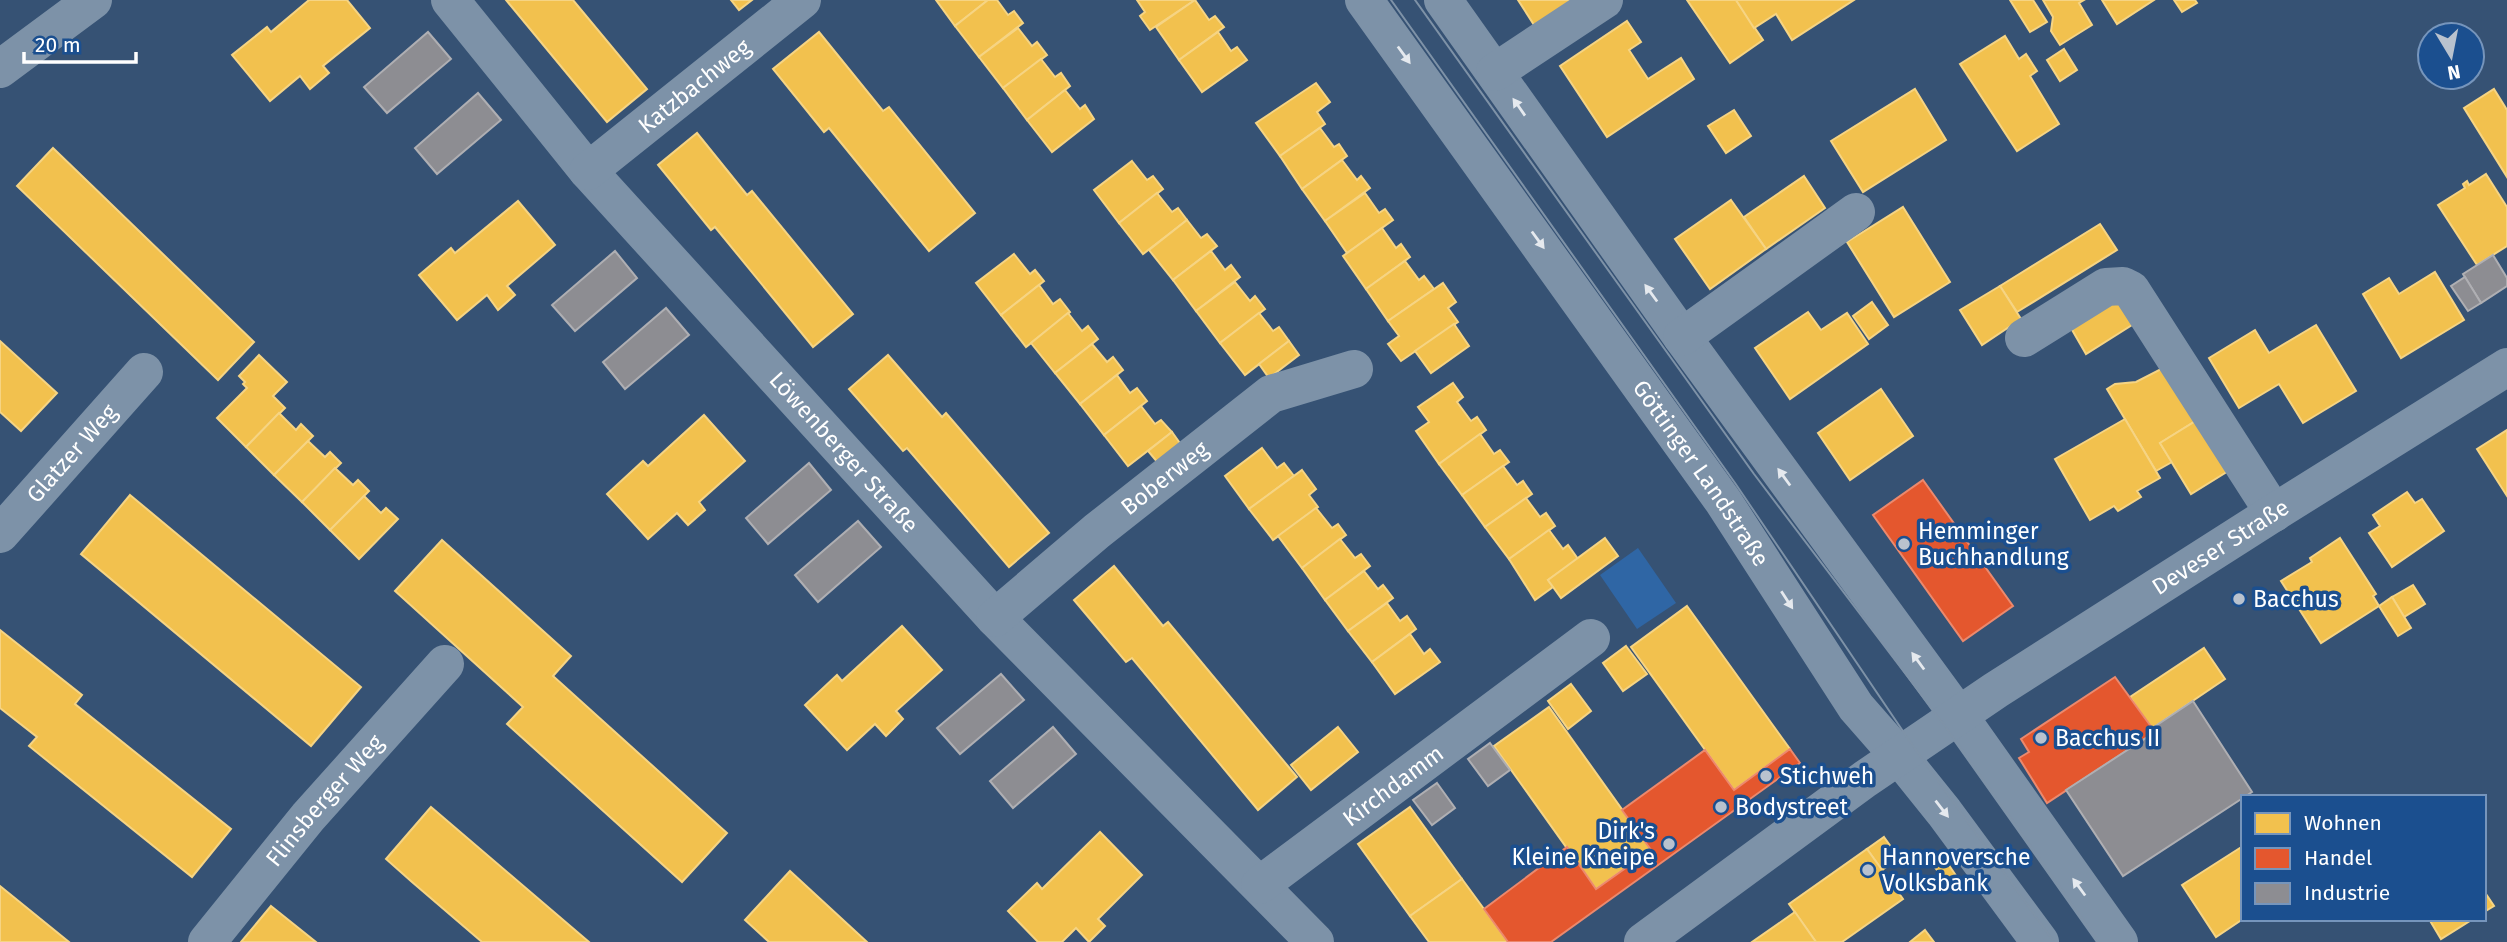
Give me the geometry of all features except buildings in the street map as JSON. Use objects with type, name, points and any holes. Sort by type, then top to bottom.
[{"type":"street","points":[[0,69],[93,0]]},
{"type":"street","name":"Löwenberger Straße","points":[[450,0],[588,171],[995,618],[1260,885]]},
{"type":"street","name":"Katzbachweg","points":[[588,171],[802,0]]},
{"type":"street","name":"Göttinger Landstraße","points":[[1364,0],[1723,501],[1856,707],[1944,812],[2040,942]]},
{"type":"street","points":[[1443,0],[1682,337],[1947,724],[2119,942]]},
{"type":"street","points":[[1494,72],[1605,0]]},
{"type":"street","points":[[1682,337],[1856,212]]},
{"type":"street","points":[[2024,338],[2106,287],[2123,286],[2131,290],[2274,513]]},
{"type":"street","name":"Deveser Straße","points":[[1947,724],[2274,513],[2507,367]]},
{"type":"street","name":"Boberweg","points":[[995,618],[1097,531],[1271,394],[1354,369]]},
{"type":"street","name":"Glatzer Weg","points":[[0,534],[144,372]]},
{"type":"street","name":"Kirchdamm","points":[[1260,885],[1591,638]]},
{"type":"street","name":"Flinsberger Weg","points":[[207,942],[308,817],[445,664]]},
{"type":"street","points":[[1643,942],[1947,724]]},
{"type":"street","points":[[1260,885],[1315,942]]},
{"type":"shaded area","points":[[1638,548],[1676,603],[1637,629],[1600,575]]},
{"type":"tram line","points":[[1391,0],[1735,483],[1913,746],[2054,942]]},
{"type":"tram line","points":[[1415,0],[1754,474],[1945,726],[2099,942]]},
{"type":"place","name":"Hemminger Buchhandlung","points":[[1904,544]]},
{"type":"place","name":"Bacchus","points":[[2239,599]]},
{"type":"place","name":"Bacchus II","points":[[2041,738]]},
{"type":"place","name":"Stichweh","points":[[1766,776]]},
{"type":"place","name":"Bodystreet","points":[[1721,807]]},
{"type":"place","name":"Dirk's Kleine Kneipe","points":[[1669,844]]},
{"type":"place","name":"Hannoversche Volksbank","points":[[1868,870]]}]
